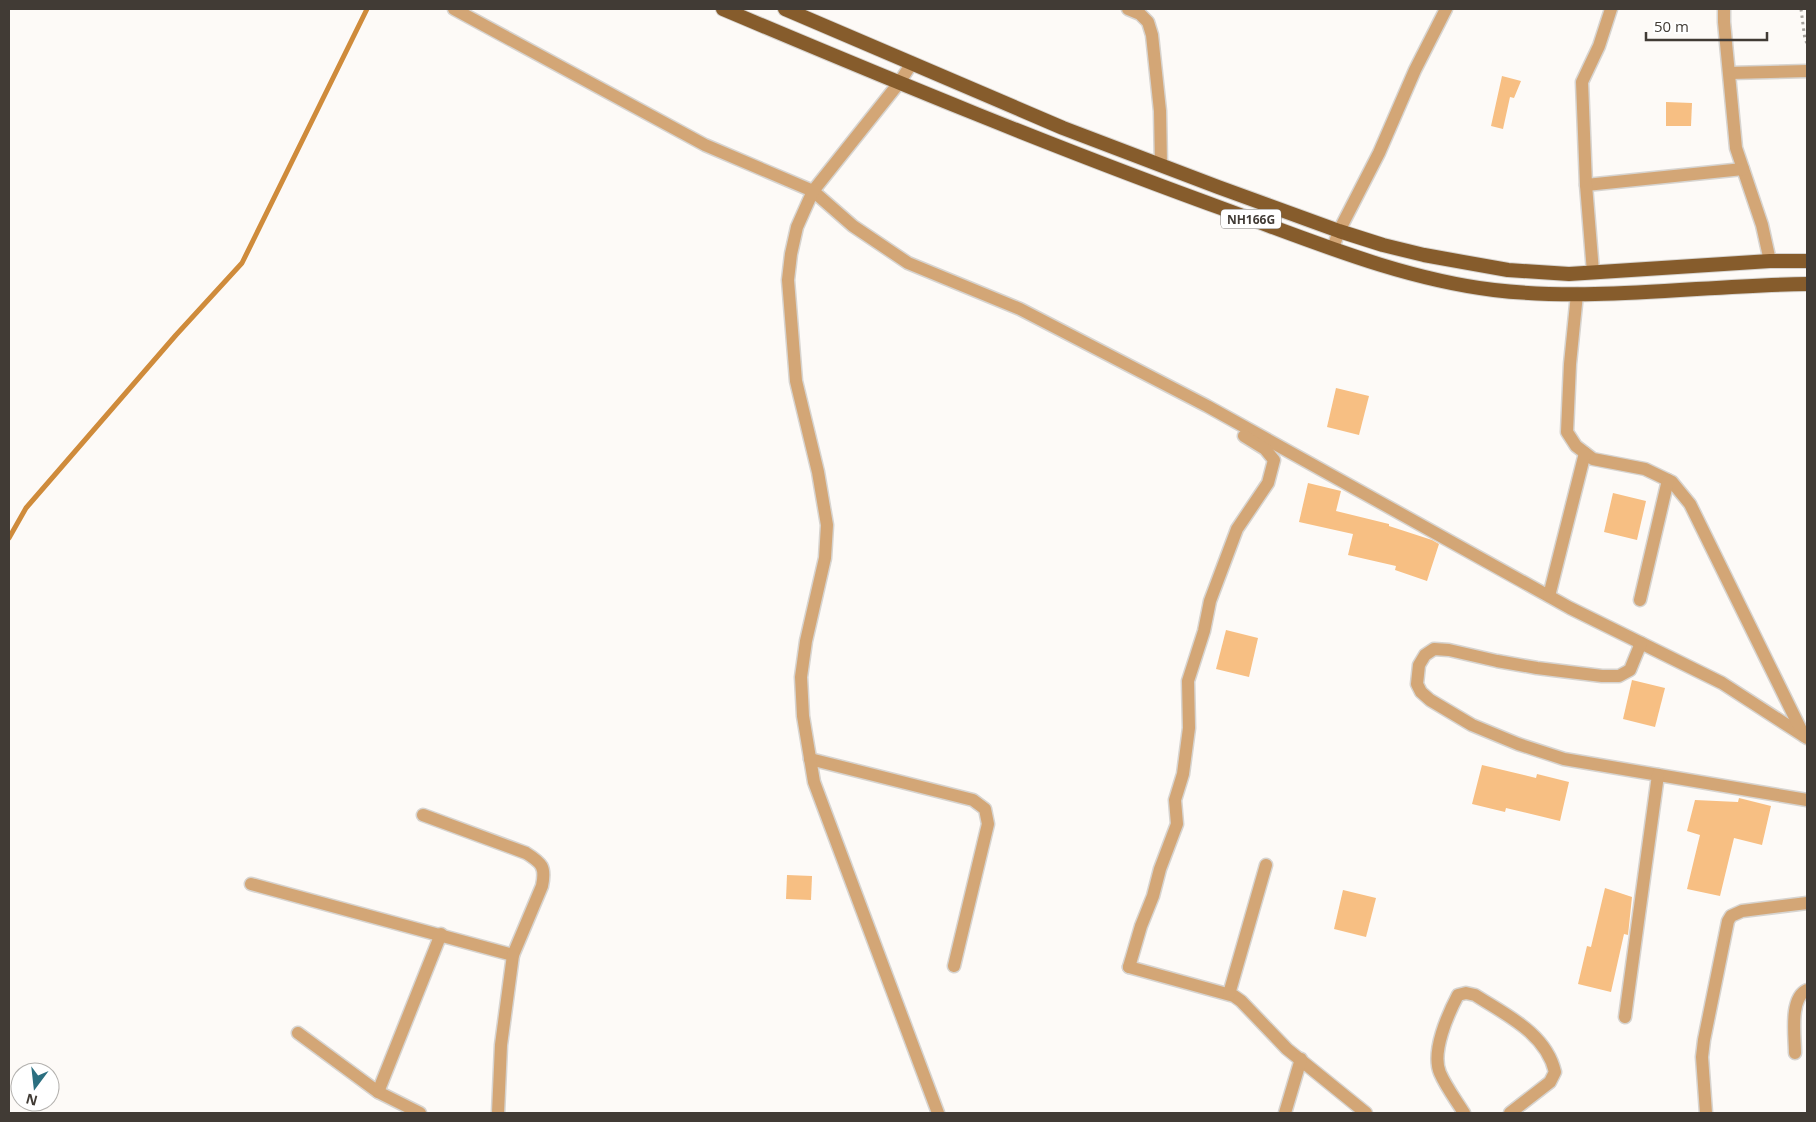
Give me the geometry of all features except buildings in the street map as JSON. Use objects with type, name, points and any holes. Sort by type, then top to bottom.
[{"type":"highway","name":"NH166G","points":[[723,9],[898,83],[1101,165],[1399,271],[1490,290],[1524,293],[1577,294],[1807,284]]},
{"type":"highway","name":"NH166G","points":[[785,9],[1063,128],[1340,231],[1424,256],[1508,270],[1569,274],[1807,261]]},
{"type":"street","points":[[454,9],[705,144],[813,191],[852,226],[908,263],[1020,309],[1207,406],[1549,596],[1722,684],[1806,739]]},
{"type":"street","points":[[1128,9],[1140,14],[1148,22],[1152,34],[1160,111],[1161,165]]},
{"type":"street","points":[[1334,248],[1340,231],[1379,153],[1415,70],[1446,9]]},
{"type":"street","points":[[1593,272],[1586,185],[1582,82],[1598,46],[1611,9]]},
{"type":"street","points":[[1724,9],[1736,148],[1762,224],[1770,262]]},
{"type":"street","points":[[912,63],[813,191],[797,227],[790,254],[788,280],[796,382],[818,472],[828,525],[824,558],[806,641],[801,677],[803,716],[814,782],[938,1113]]},
{"type":"street","points":[[1730,73],[1807,71]]},
{"type":"street","points":[[1586,185],[1743,169]]},
{"type":"street","points":[[1577,294],[1570,364],[1567,432],[1576,446],[1593,459],[1645,468],[1672,482],[1690,504],[1806,739]]},
{"type":"street","points":[[1207,406],[1221,421],[1265,449],[1274,460],[1268,483],[1237,529],[1210,601],[1204,630],[1188,681],[1189,728],[1187,754],[1175,800],[1177,824],[1160,869],[1153,896],[1140,926],[1130,963],[1230,994],[1241,1001],[1287,1049],[1366,1113]]},
{"type":"street","points":[[1549,596],[1585,453]]},
{"type":"street","points":[[1640,600],[1668,480]]},
{"type":"street","points":[[1641,643],[1630,670],[1619,676],[1602,676],[1497,662],[1434,648],[1425,655],[1420,664],[1416,684],[1420,692],[1430,700],[1472,725],[1518,744],[1564,759],[1807,800]]},
{"type":"street","points":[[810,759],[973,800],[985,809],[988,824],[954,966]]},
{"type":"street","points":[[1625,1017],[1658,775]]},
{"type":"street","points":[[424,814],[526,853],[539,861],[543,869],[542,886],[513,955],[501,1045],[498,1113]]},
{"type":"street","points":[[1230,994],[1266,865]]},
{"type":"street","points":[[251,884],[442,934],[513,955]]},
{"type":"street","points":[[1706,1113],[1702,1057],[1728,921],[1731,916],[1742,911],[1807,903]]},
{"type":"street","points":[[378,1092],[442,934]]},
{"type":"street","points":[[1795,1053],[1795,1012],[1798,1000],[1807,990]]},
{"type":"street","points":[[1464,1113],[1440,1072],[1437,1058],[1449,1013],[1458,995],[1466,993],[1475,995],[1533,1033],[1552,1062],[1555,1072],[1550,1082],[1510,1113]]},
{"type":"street","points":[[298,1033],[378,1092],[420,1113]]},
{"type":"street","points":[[1285,1113],[1301,1060]]},
{"type":"path","points":[[1801,9],[1807,43]]},
{"type":"waterway","points":[[9,538],[26,508],[176,335],[242,263],[367,9]]}]
